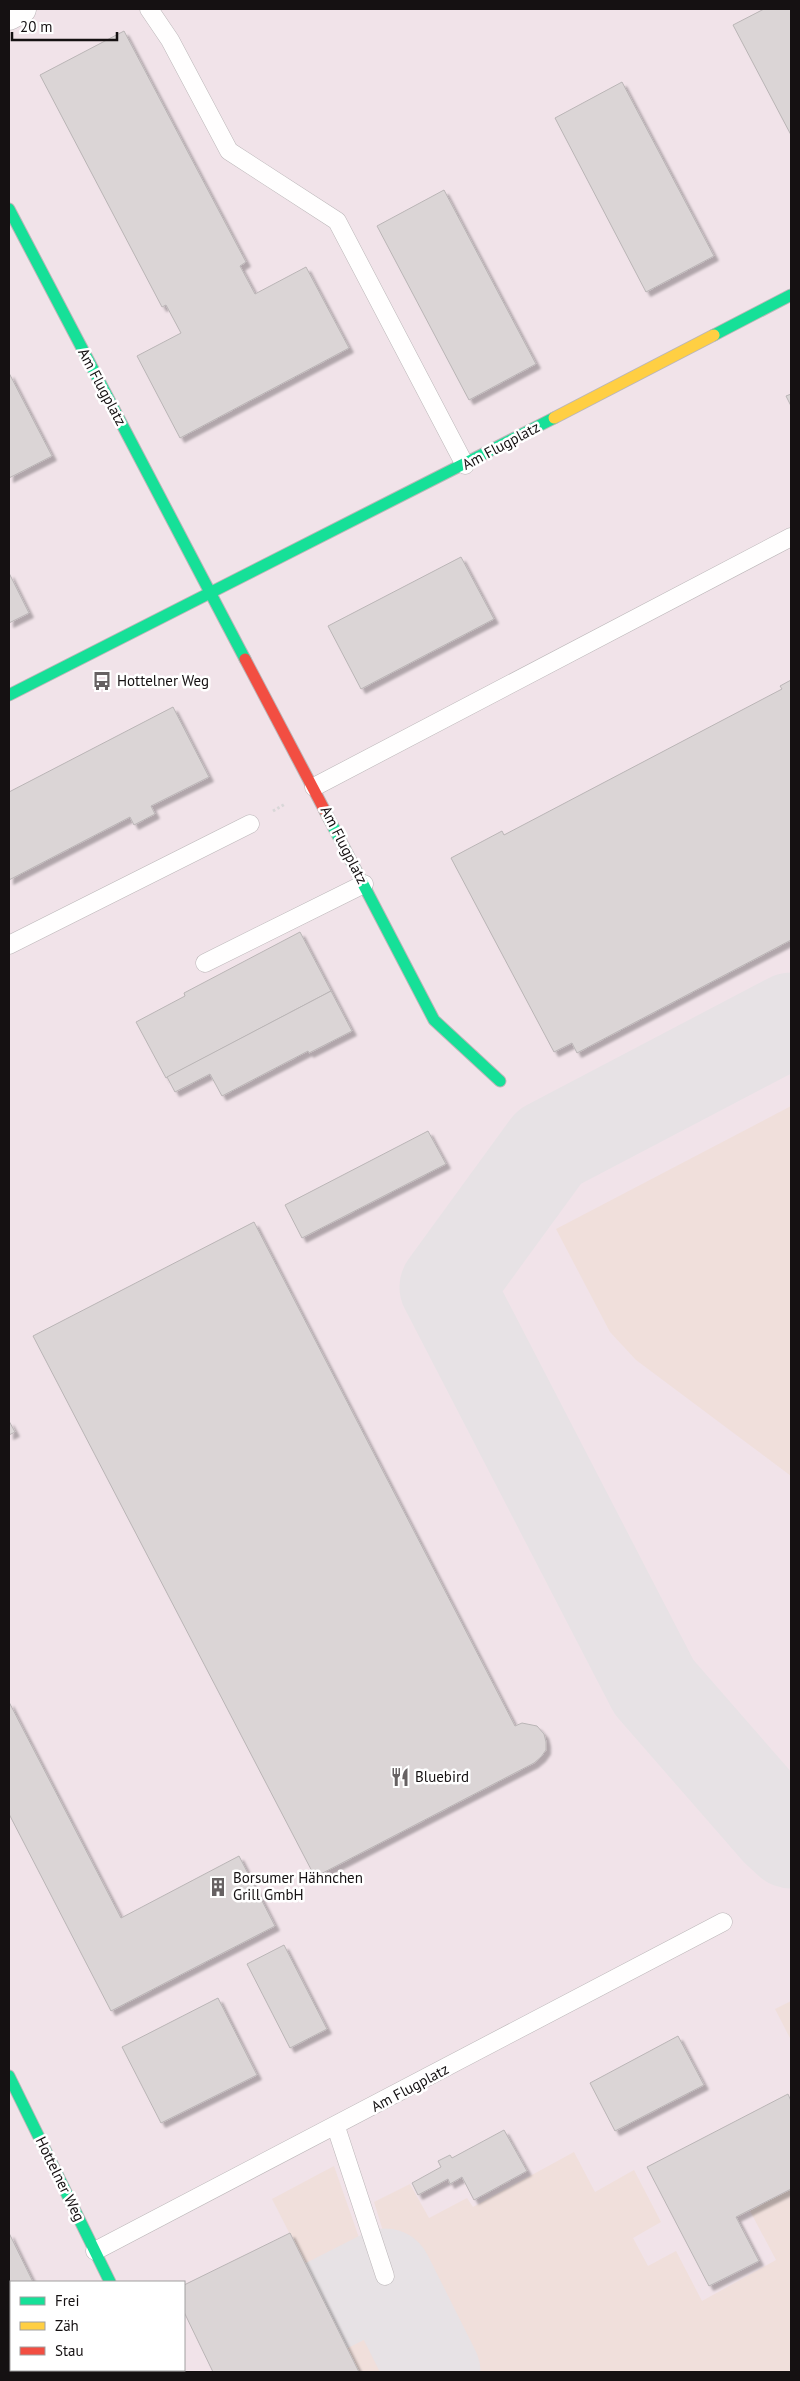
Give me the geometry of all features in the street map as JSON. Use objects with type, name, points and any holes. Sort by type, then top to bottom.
[{"type":"street","points":[[9,16],[22,9]]},
{"type":"street","name":"Am Flugplatz","points":[[9,209],[314,787],[434,1020],[500,1081]]},
{"type":"street","name":"Am Flugplatz","points":[[9,696],[465,465],[791,295]]},
{"type":"street","name":"Hottelner Weg","points":[[9,2076],[110,2281]]},
{"type":"lane","points":[[149,9],[170,40],[229,151],[337,221],[465,465]]},
{"type":"lane","points":[[314,787],[791,537]]},
{"type":"lane","points":[[9,945],[250,824]]},
{"type":"lane","points":[[205,963],[364,884]]},
{"type":"lane","name":"Am Flugplatz","points":[[95,2251],[336,2127],[723,1922]]},
{"type":"lane","points":[[336,2127],[385,2276]]},
{"type":"path","points":[[250,824],[314,787]]},
{"type":"shaded area","points":[[9,9],[791,9],[791,2372],[9,2372]]},
{"type":"shaded area","points":[[791,1106],[791,1476],[636,1360],[610,1332],[556,1229]]},
{"type":"shaded area","points":[[791,2001],[791,2040],[775,2009]]},
{"type":"shaded area","points":[[574,2152],[595,2192],[634,2170],[661,2222],[633,2238],[648,2266],[676,2251],[702,2301],[776,2260],[750,2211],[791,2189],[791,2372],[447,2372],[392,2260],[374,2202],[410,2184],[429,2218],[467,2198],[473,2207]]},
{"type":"shaded area","points":[[334,2166],[365,2255],[364,2264],[355,2276],[348,2280],[333,2285],[317,2287],[272,2199]]},
{"type":"shaded area","points":[[370,2300],[383,2304],[417,2372],[358,2372],[332,2318]]},
{"type":"building","points":[[764,9],[791,9],[791,135],[733,25]]},
{"type":"building","points":[[124,31],[246,262],[240,266],[255,294],[306,267],[349,348],[180,438],[137,356],[181,333],[166,305],[162,307],[40,75]]},
{"type":"building","points":[[622,82],[714,256],[646,292],[555,118]]},
{"type":"building","points":[[444,190],[536,364],[469,400],[377,226]]},
{"type":"building","points":[[9,373],[52,456],[9,478]]},
{"type":"building","points":[[791,394],[791,406],[786,396]]},
{"type":"building","points":[[461,557],[494,619],[361,689],[328,626]]},
{"type":"building","points":[[9,573],[29,613],[9,623]]},
{"type":"building","points":[[791,680],[791,940],[577,1053],[572,1043],[554,1052],[451,858],[502,831],[504,835],[782,689],[780,686]]},
{"type":"building","points":[[173,707],[209,777],[151,806],[155,814],[134,825],[130,817],[9,880],[9,792]]},
{"type":"building","points":[[300,932],[331,991],[166,1078],[136,1022],[185,996],[184,993]]},
{"type":"building","points":[[331,991],[352,1031],[309,1053],[308,1051],[222,1096],[210,1074],[175,1092],[167,1077]]},
{"type":"building","points":[[428,1131],[446,1164],[302,1238],[285,1205]]},
{"type":"building","points":[[254,1222],[515,1726],[522,1723],[537,1726],[544,1734],[546,1742],[546,1750],[534,1763],[315,1877],[33,1336]]},
{"type":"building","points":[[9,1421],[15,1432],[9,1435]]},
{"type":"building","name":"Borsumer Hähnchen Grill GmbH","points":[[9,1702],[121,1918],[239,1856],[275,1926],[111,2011],[9,1814]]},
{"type":"building","points":[[284,1945],[327,2029],[290,2048],[247,1964]]},
{"type":"building","points":[[218,1998],[257,2075],[161,2123],[122,2047]]},
{"type":"building","points":[[678,2036],[704,2085],[615,2131],[590,2083]]},
{"type":"building","points":[[788,2094],[791,2101],[791,2189],[736,2217],[759,2261],[709,2286],[647,2167]]},
{"type":"building","points":[[504,2130],[527,2171],[474,2200],[462,2177],[450,2184],[448,2179],[418,2195],[412,2183],[441,2167],[438,2161],[450,2155],[452,2158]]},
{"type":"building","points":[[9,2233],[33,2281],[10,2281],[9,2344]]},
{"type":"building","points":[[290,2233],[359,2372],[213,2372],[185,2314],[185,2285]]},
{"type":"taxiway","points":[[791,1020],[549,1147],[447,1287],[654,1687],[778,1829],[791,1841]]},
{"type":"taxiway","points":[[326,2306],[385,2276],[433,2372]]},
{"type":"traffic: fast","points":[[9,209],[245,659]]},
{"type":"traffic: fast","points":[[714,335],[791,295]]},
{"type":"traffic: fast","points":[[9,695],[554,418]]},
{"type":"traffic: fast","points":[[325,811],[434,1020],[500,1081]]},
{"type":"traffic: fast","points":[[9,2076],[110,2281]]},
{"type":"traffic: slow","points":[[554,418],[714,335]]},
{"type":"traffic: jam","points":[[245,659],[325,811]]},
{"type":"place","name":"Hottelner Weg","points":[[102,681]]},
{"type":"place","name":"Bluebird","points":[[400,1777]]},
{"type":"place","name":"Borsumer Hähnchen Grill GmbH","points":[[218,1887]]}]
